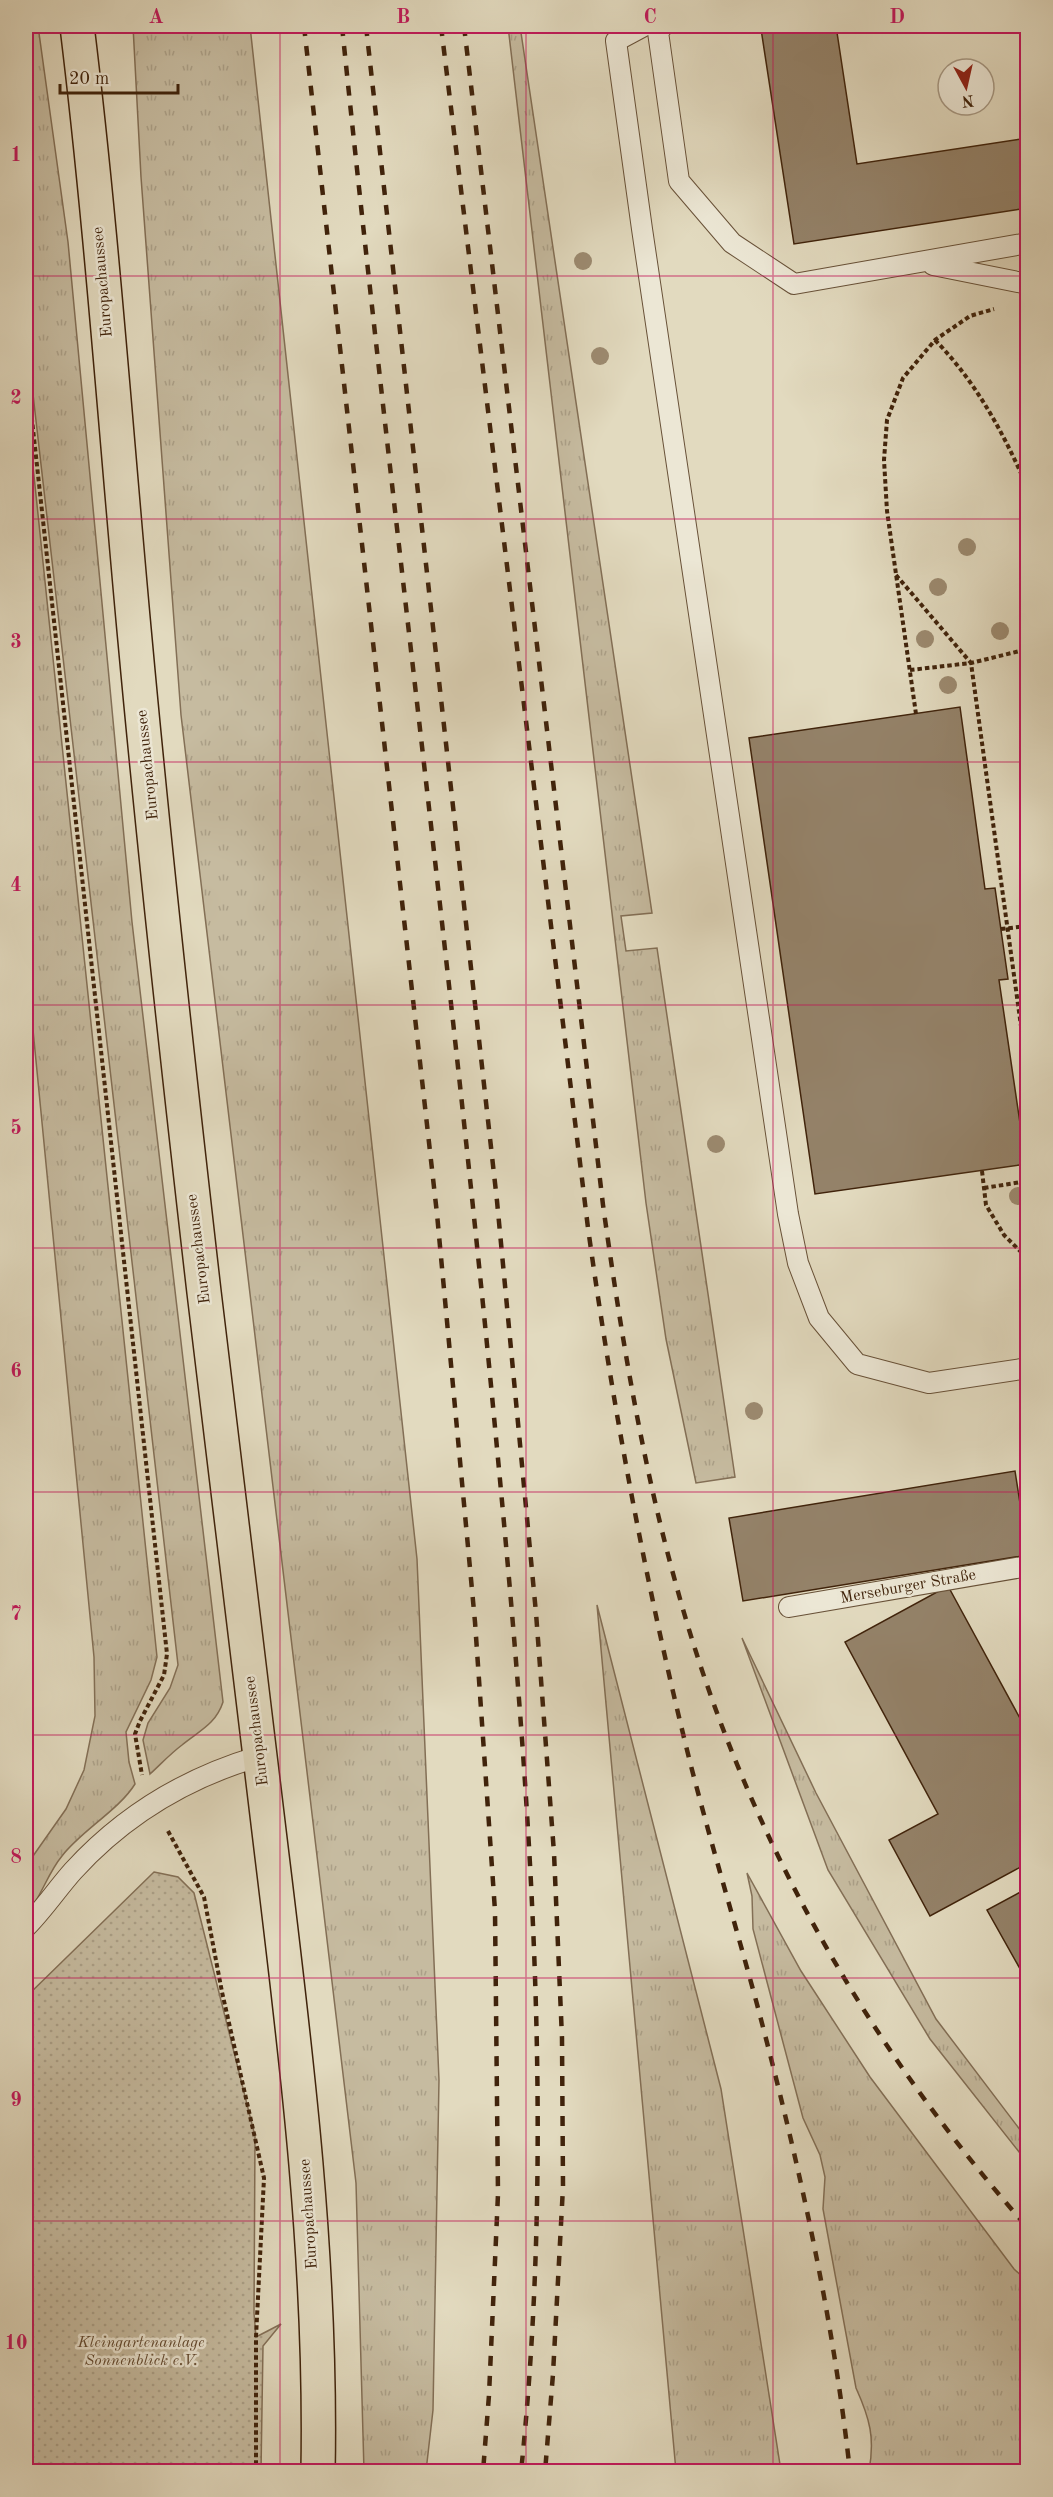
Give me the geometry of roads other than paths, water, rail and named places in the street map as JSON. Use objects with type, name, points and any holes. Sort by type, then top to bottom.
[{"type":"main road","name":"Europachaussee","points":[[77,26],[98,227],[135,645],[181,1089],[285,1960],[308,2185],[316,2307],[318,2472]]},
{"type":"lane","points":[[644,26],[616,41],[786,1202],[798,1263],[819,1318],[857,1364],[929,1383],[1028,1368]]},
{"type":"lane","points":[[663,26],[658,32],[679,181],[732,243],[794,284],[1028,243]]},
{"type":"lane","points":[[921,262],[1028,284]]},
{"type":"lane","name":"Merseburger Straße","points":[[789,1607],[1028,1566]]},
{"type":"lane","points":[[26,1927],[73,1871],[110,1834],[153,1803],[195,1779],[225,1766],[260,1756]]},
{"type":"railway","points":[[304,26],[437,1214],[475,1622],[495,1911],[498,2194],[489,2395],[483,2472]]},
{"type":"railway","points":[[342,26],[473,1206],[515,1648],[533,1923],[537,2060],[537,2197],[532,2335],[521,2472]]},
{"type":"railway","points":[[366,26],[497,1201],[536,1613],[554,1853],[562,2038],[563,2187],[553,2374],[545,2472]]},
{"type":"railway","points":[[441,26],[588,1228],[608,1363],[645,1563],[674,1696],[698,1793],[758,2008],[813,2238],[834,2355],[850,2472]]},
{"type":"railway","points":[[464,26],[603,1205],[617,1302],[643,1446],[677,1588],[704,1676],[736,1762],[773,1846],[815,1928],[862,2007],[913,2083],[968,2157],[1028,2228]]},
{"type":"park label","name":"Kleingartenanlage Sonnenblick e.V.","points":[[141,2352]]}]
